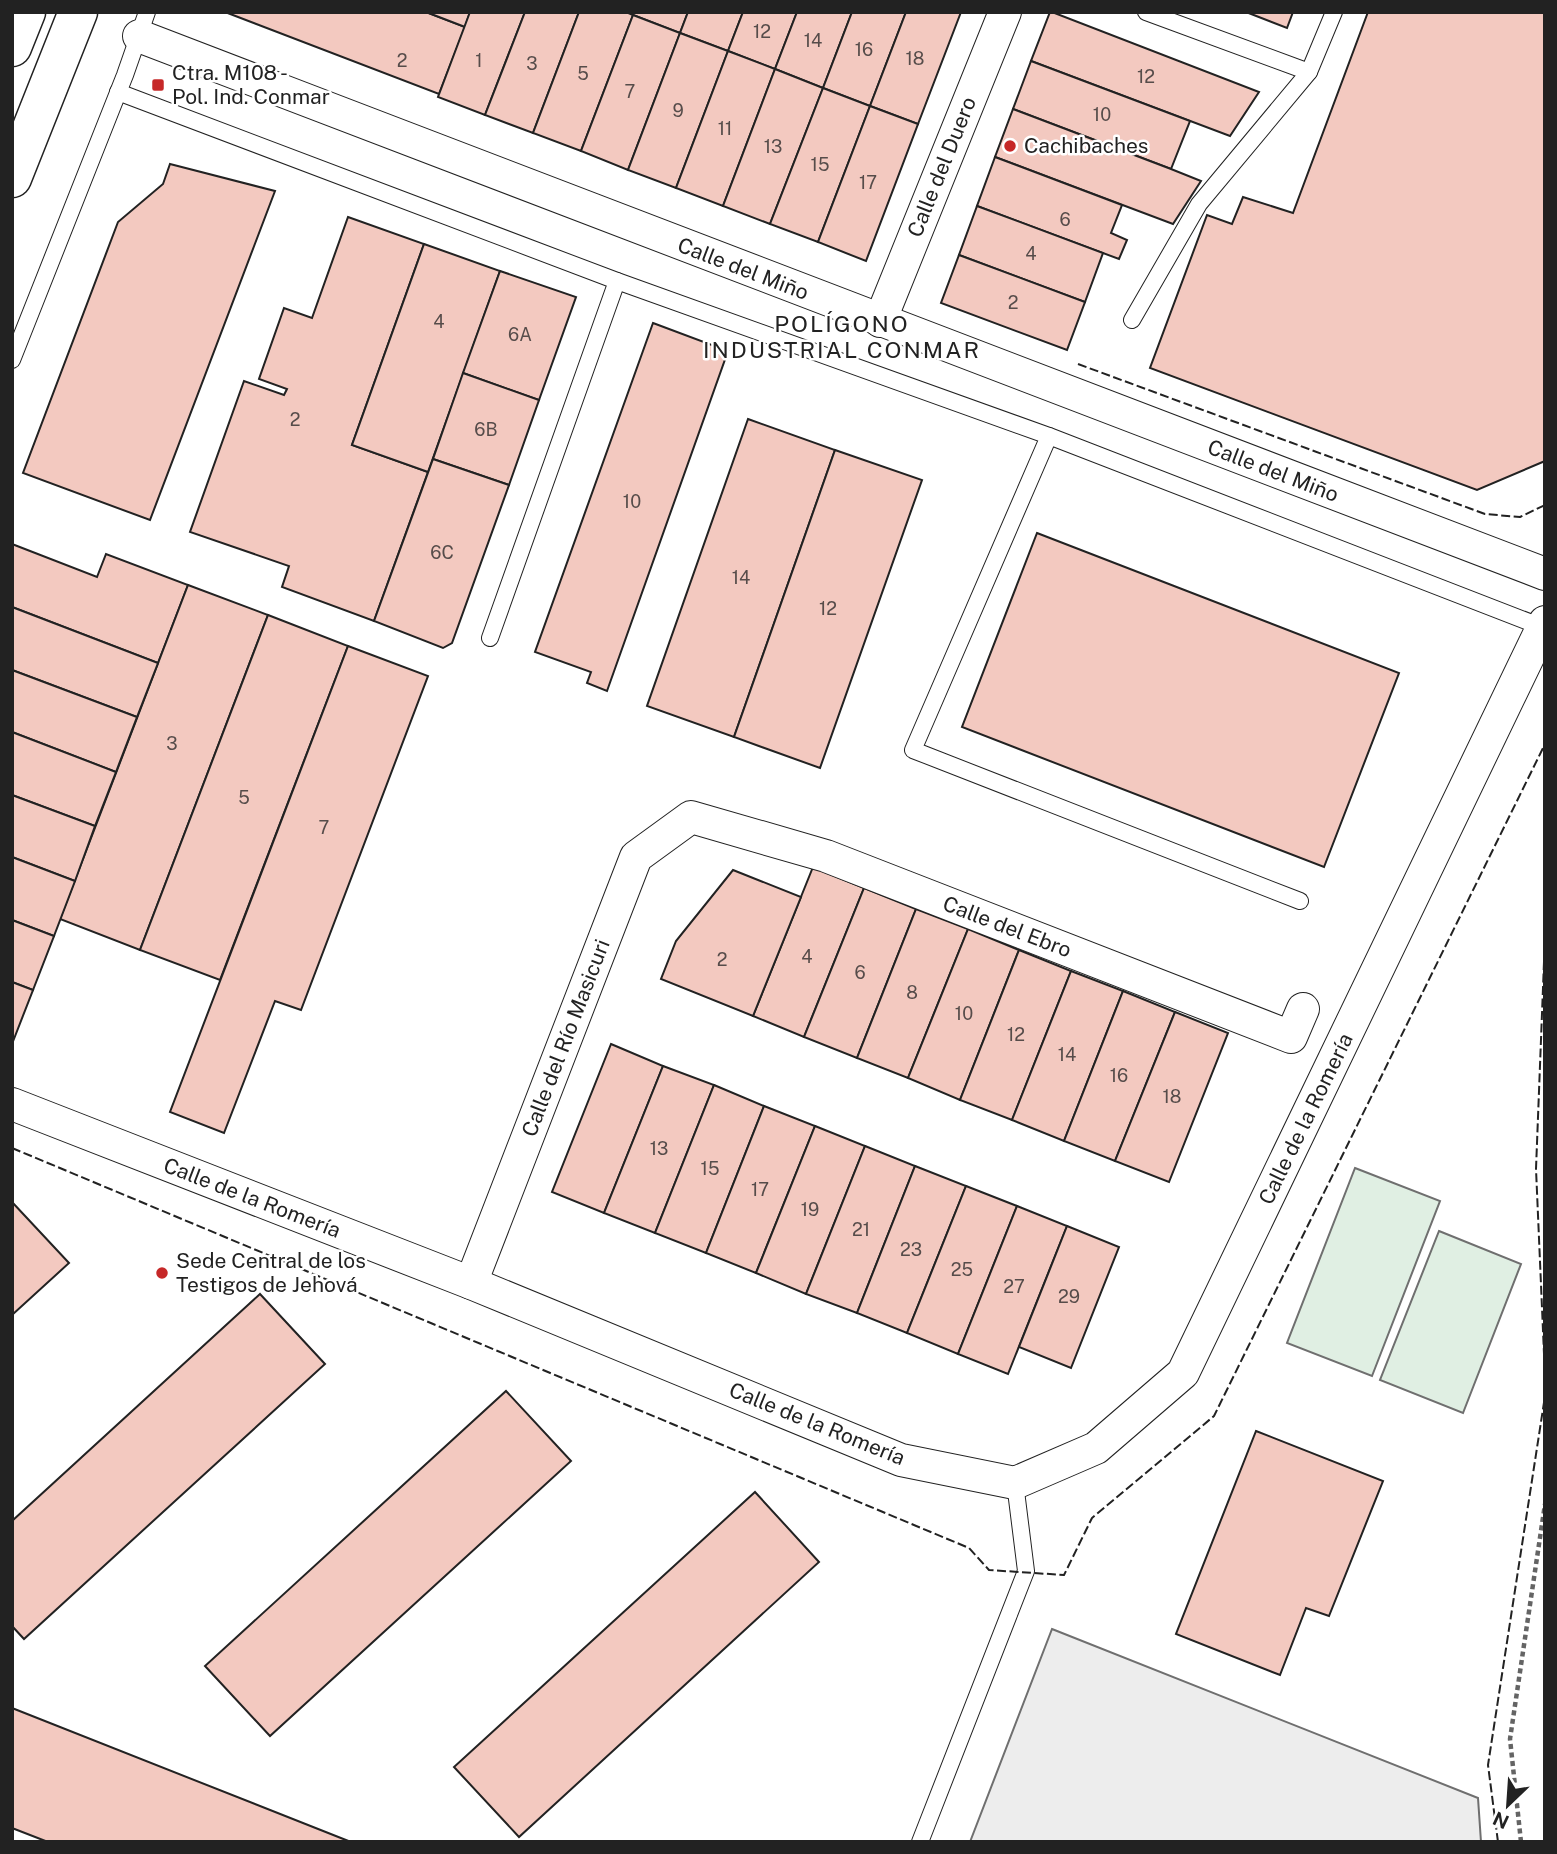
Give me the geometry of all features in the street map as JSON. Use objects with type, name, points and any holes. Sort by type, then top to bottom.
[{"type":"main road","points":[[12,47],[26,12]]},
{"type":"main road","points":[[12,178],[78,12]]},
{"type":"street","name":"Calle del Duero","points":[[880,321],[1005,12]]},
{"type":"street","name":"Calle del Miño","points":[[143,24],[880,321],[1545,575]]},
{"type":"street","name":"Calle de la Romería","points":[[12,1104],[471,1283],[901,1460],[1015,1483],[1096,1448],[1183,1373],[1544,625]]},
{"type":"street","name":"Calle del Ebro","points":[[691,817],[826,856],[1291,1037],[1303,1009]]},
{"type":"street","name":"Calle del Río Masicuri","points":[[471,1283],[636,857],[691,817]]},
{"type":"lane","points":[[1146,12],[1310,72]]},
{"type":"lane","points":[[1132,320],[1199,204],[1310,72],[1334,12]]},
{"type":"lane","points":[[12,360],[143,24]]},
{"type":"lane","points":[[118,92],[617,281],[1049,436],[1544,625]]},
{"type":"lane","points":[[490,638],[617,281]]},
{"type":"lane","points":[[1049,436],[913,750],[1300,901]]},
{"type":"lane","points":[[920,1842],[1026,1571],[1015,1483]]},
{"type":"path","points":[[1521,1842],[1510,1739],[1545,1504]]},
{"type":"green space","points":[[1355,1168],[1440,1201],[1372,1376],[1287,1343]]},
{"type":"green space","points":[[1439,1231],[1521,1264],[1463,1413],[1380,1380]]},
{"type":"shaded area","points":[[1052,1629],[1478,1798],[1481,1842],[970,1842]]},
{"type":"building","points":[[225,12],[426,12],[465,27],[439,94]]},
{"type":"building","points":[[426,12],[470,12],[465,27]]},
{"type":"building","points":[[470,12],[525,12],[485,115],[438,97]]},
{"type":"building","points":[[525,12],[579,12],[533,133],[485,115]]},
{"type":"building","points":[[579,12],[626,12],[633,15],[581,151],[533,133]]},
{"type":"building","points":[[634,12],[688,12],[680,33],[633,15]]},
{"type":"building","points":[[688,12],[743,12],[728,51],[680,33]]},
{"type":"building","points":[[743,12],[797,12],[775,69],[728,51]]},
{"type":"building","points":[[797,12],[852,12],[823,88],[775,69]]},
{"type":"building","points":[[852,12],[906,12],[870,106],[823,88]]},
{"type":"building","points":[[906,12],[961,12],[918,124],[870,106]]},
{"type":"building","points":[[1050,12],[1259,92],[1230,136],[1031,61]]},
{"type":"building","points":[[1246,12],[1293,12],[1287,28]]},
{"type":"building","points":[[1368,12],[1545,12],[1545,461],[1477,490],[1150,368],[1207,215],[1232,224],[1243,197],[1293,213]]},
{"type":"building","points":[[633,15],[680,33],[628,170],[581,151]]},
{"type":"building","points":[[680,33],[728,51],[676,188],[628,170]]},
{"type":"building","points":[[728,51],[775,69],[723,206],[676,188]]},
{"type":"building","points":[[1031,61],[1190,121],[1171,169],[1013,109]]},
{"type":"building","points":[[775,69],[823,88],[770,224],[723,206]]},
{"type":"building","points":[[823,88],[870,106],[818,242],[770,224]]},
{"type":"building","points":[[870,106],[918,124],[866,261],[818,242]]},
{"type":"building","points":[[1013,109],[1201,181],[1173,224],[995,157]]},
{"type":"building","points":[[995,157],[1122,205],[1111,233],[1127,240],[1119,259],[977,206]]},
{"type":"building","points":[[170,164],[275,191],[150,520],[23,473],[118,222],[163,184]]},
{"type":"building","points":[[977,206],[1103,253],[1085,302],[959,255]]},
{"type":"building","points":[[348,217],[424,244],[352,445],[428,472],[374,621],[282,587],[289,566],[190,532],[244,381],[284,395],[287,389],[259,379],[284,308],[312,318]]},
{"type":"building","points":[[424,244],[500,271],[428,472],[352,445]]},
{"type":"building","points":[[959,255],[1085,302],[1067,350],[941,303]]},
{"type":"building","points":[[500,271],[576,297],[539,400],[463,373]]},
{"type":"building","points":[[653,323],[728,351],[607,691],[587,683],[591,672],[535,652]]},
{"type":"building","points":[[463,373],[539,400],[509,485],[433,459]]},
{"type":"building","points":[[748,419],[835,450],[734,737],[647,706]]},
{"type":"building","points":[[835,450],[922,480],[820,768],[734,737]]},
{"type":"building","points":[[433,459],[509,485],[452,643],[443,648],[374,621]]},
{"type":"building","points":[[1037,533],[1399,673],[1324,867],[962,727]]},
{"type":"building","points":[[12,544],[97,577],[106,554],[188,585],[158,663],[12,607]]},
{"type":"building","points":[[188,585],[268,615],[140,950],[60,919]]},
{"type":"building","points":[[12,607],[158,663],[137,717],[12,670]]},
{"type":"building","points":[[268,615],[348,646],[220,980],[140,950]]},
{"type":"building","points":[[348,646],[428,676],[301,1010],[275,1001],[224,1133],[170,1112]]},
{"type":"building","points":[[12,670],[137,717],[116,772],[12,732]]},
{"type":"building","points":[[12,732],[116,772],[95,826],[12,795]]},
{"type":"building","points":[[12,795],[95,826],[75,881],[12,857]]},
{"type":"building","points":[[12,857],[75,881],[54,936],[12,920]]},
{"type":"building","points":[[813,867],[864,888],[804,1037],[753,1016]]},
{"type":"building","points":[[733,870],[801,897],[753,1016],[661,979],[676,941]]},
{"type":"building","points":[[864,888],[916,909],[857,1058],[804,1037]]},
{"type":"building","points":[[916,909],[968,929],[908,1078],[857,1058]]},
{"type":"building","points":[[12,920],[54,936],[33,990],[12,982]]},
{"type":"building","points":[[968,929],[1019,950],[960,1100],[908,1078]]},
{"type":"building","points":[[1019,950],[1071,971],[1012,1120],[960,1100]]},
{"type":"building","points":[[1071,971],[1123,991],[1064,1141],[1012,1120]]},
{"type":"building","points":[[12,982],[33,990],[12,1044]]},
{"type":"building","points":[[1123,991],[1175,1012],[1115,1161],[1064,1141]]},
{"type":"building","points":[[1175,1012],[1228,1033],[1169,1182],[1115,1161]]},
{"type":"building","points":[[611,1044],[663,1066],[604,1213],[552,1192]]},
{"type":"building","points":[[663,1066],[714,1085],[655,1233],[604,1213]]},
{"type":"building","points":[[714,1085],[764,1106],[706,1253],[655,1233]]},
{"type":"building","points":[[764,1106],[815,1126],[756,1273],[706,1253]]},
{"type":"building","points":[[815,1126],[865,1146],[806,1294],[756,1273]]},
{"type":"building","points":[[865,1146],[915,1166],[857,1313],[806,1294]]},
{"type":"building","points":[[915,1166],[966,1186],[907,1333],[857,1313]]},
{"type":"building","points":[[966,1186],[1017,1206],[958,1354],[907,1333]]},
{"type":"building","points":[[12,1202],[69,1263],[12,1315]]},
{"type":"building","points":[[1017,1206],[1067,1226],[1008,1374],[958,1354]]},
{"type":"building","points":[[1067,1226],[1119,1247],[1071,1368],[1019,1347]]},
{"type":"building","points":[[260,1294],[325,1364],[24,1639],[12,1626],[12,1521]]},
{"type":"building","points":[[506,1391],[571,1461],[270,1736],[205,1666]]},
{"type":"building","points":[[1256,1431],[1383,1481],[1329,1616],[1306,1608],[1280,1675],[1176,1634]]},
{"type":"building","points":[[755,1492],[819,1562],[519,1837],[454,1767]]},
{"type":"building","points":[[12,1708],[351,1842],[48,1842],[12,1828]]},
{"type":"fence","points":[[1078,364],[1485,514],[1520,517],[1545,505]]},
{"type":"fence","points":[[12,1148],[969,1548],[989,1570],[1064,1575],[1092,1518],[1214,1416],[1545,744]]},
{"type":"fence","points":[[1545,936],[1536,1169],[1545,1377]]},
{"type":"fence","points":[[1498,1842],[1488,1765],[1545,1396]]},
{"type":"place","name":"Ctra. M108 - Pol. Ind. Conmar","points":[[158,85]]},
{"type":"place","name":"Cachibaches","points":[[1010,146]]},
{"type":"place","name":"Sede Central de los Testigos de Jehová","points":[[162,1273]]},
{"type":"district","name":"POLÍGONO INDUSTRIAL CONMAR","points":[[842,337]]}]
